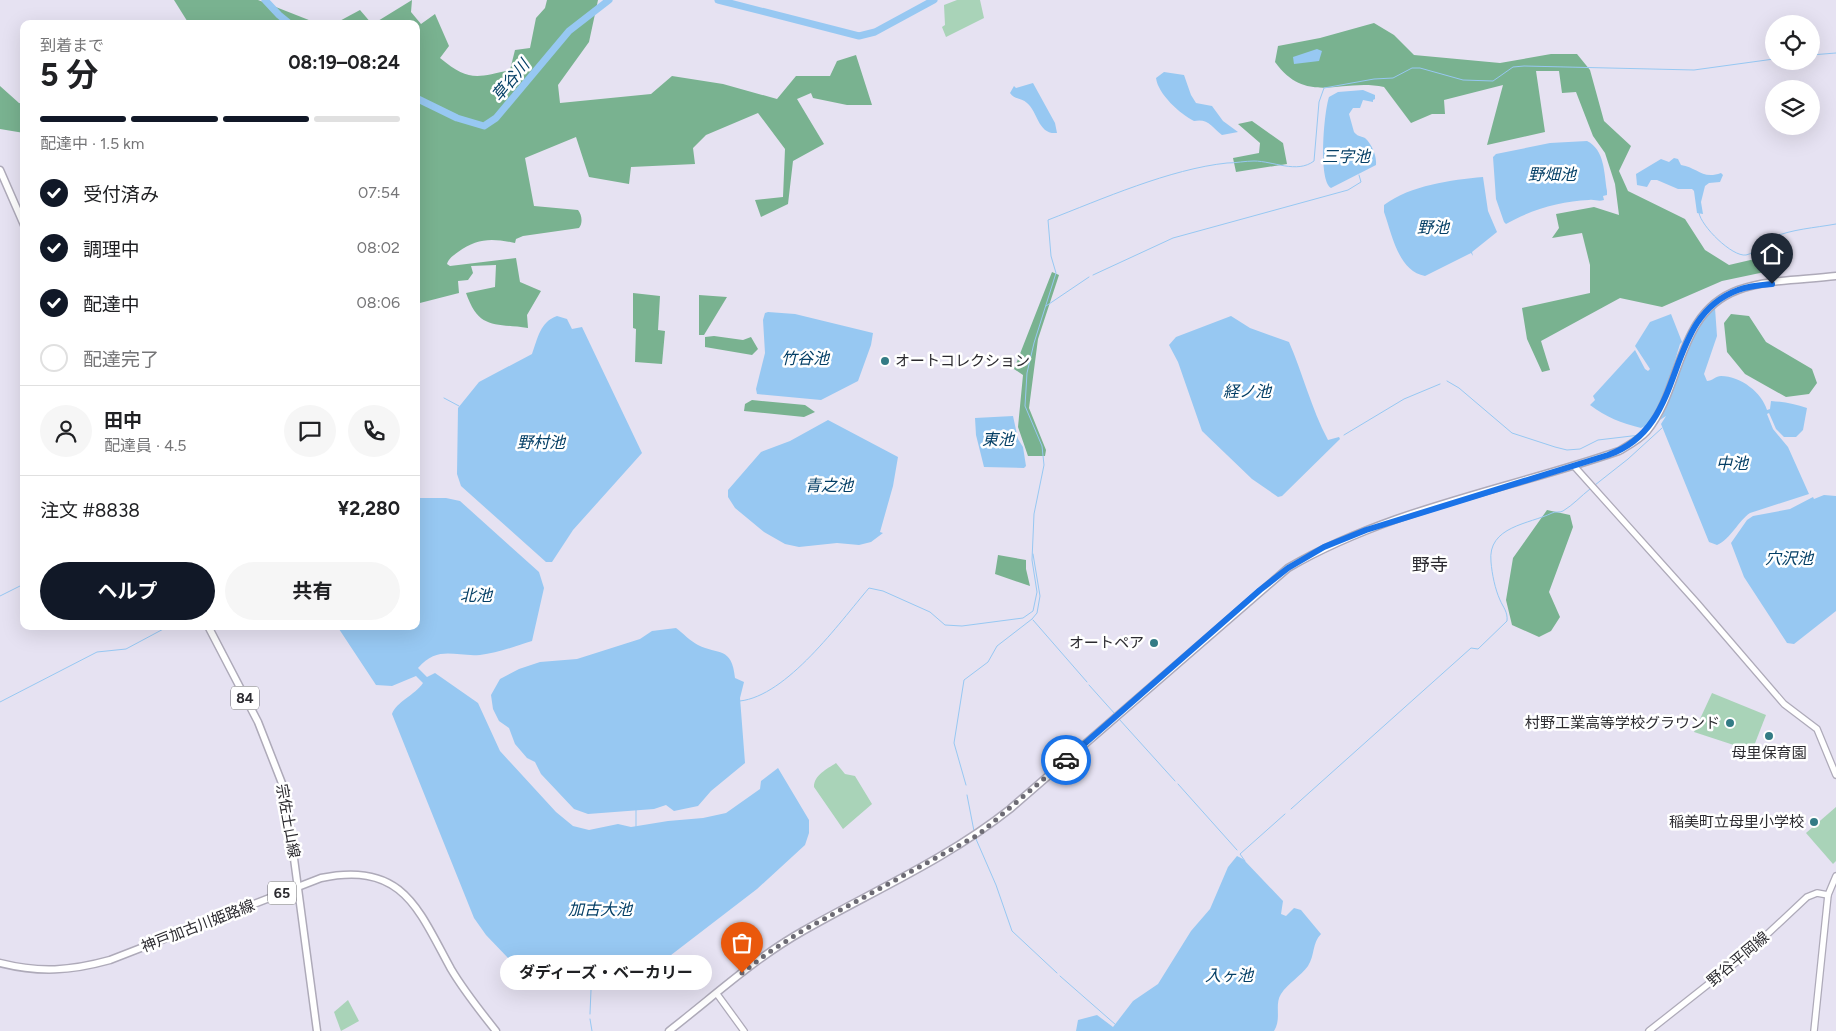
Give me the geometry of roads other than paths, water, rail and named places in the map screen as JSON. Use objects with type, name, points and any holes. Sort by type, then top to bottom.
[{"type":"main road","points":[[0,170],[20,216]]},
{"type":"main road","points":[[669,1031],[768,953],[795,935],[978,835],[1288,568],[1324,547],[1366,530],[1619,451],[1640,438],[1648,429],[1662,407],[1696,323],[1724,297],[1738,290],[1756,286],[1836,276]]},
{"type":"main road","points":[[1574,466],[1697,603],[1784,704],[1817,729],[1836,775]]},
{"type":"main road","name":"宗佐土山線","points":[[210,630],[258,722],[282,780],[288,806],[317,1031]]},
{"type":"main road","name":"神戸加古川姫路線","points":[[0,963],[18,968],[63,970],[100,963],[298,886],[337,875],[355,874],[374,878],[398,890],[416,905],[460,983],[496,1031]]},
{"type":"main road","points":[[1814,1031],[1828,895],[1836,876]]},
{"type":"main road","name":"野谷平岡線","points":[[1649,1031],[1744,956],[1807,897],[1818,893],[1828,895]]},
{"type":"main road","points":[[717,994],[744,1031]]},
{"type":"water","points":[[1317,49],[1322,51],[1319,61],[1294,64],[1293,57]]},
{"type":"water","points":[[1164,72],[1184,75],[1196,103],[1212,106],[1223,121],[1238,132],[1222,135],[1206,122],[1194,121],[1182,114],[1165,97],[1158,84],[1156,78]]},
{"type":"water","points":[[1033,83],[1055,123],[1057,133],[1051,133],[1042,127],[1031,107],[1010,93],[1014,86],[1016,88]]},
{"type":"water","name":"三字池","points":[[1363,90],[1375,95],[1375,99],[1373,102],[1363,100],[1360,108],[1353,108],[1349,114],[1354,132],[1365,138],[1372,147],[1376,158],[1376,165],[1331,188],[1324,173],[1323,160],[1325,116],[1329,97],[1338,92]]},
{"type":"water","name":"野畑池","points":[[1587,141],[1597,150],[1603,163],[1607,191],[1607,195],[1603,196],[1604,200],[1557,204],[1525,214],[1506,224],[1504,222],[1496,199],[1493,157],[1496,154],[1550,143]]},
{"type":"water","points":[[1674,158],[1678,159],[1681,165],[1704,174],[1714,175],[1721,173],[1723,175],[1720,182],[1709,183],[1705,186],[1701,202],[1703,214],[1697,213],[1694,191],[1692,189],[1678,189],[1657,180],[1651,180],[1647,187],[1637,185],[1636,174],[1661,159],[1669,162]]},
{"type":"water","name":"野池","points":[[1483,177],[1488,211],[1497,232],[1472,252],[1473,256],[1471,253],[1425,276],[1416,273],[1408,267],[1393,241],[1384,212],[1384,205],[1419,188],[1445,182]]},
{"type":"water","name":"中池","points":[[1715,308],[1717,336],[1704,374],[1707,381],[1721,376],[1743,382],[1756,392],[1767,410],[1770,409],[1771,401],[1790,403],[1807,408],[1803,430],[1796,437],[1784,437],[1776,429],[1769,413],[1767,414],[1773,429],[1788,447],[1809,494],[1750,513],[1726,539],[1717,545],[1709,542],[1661,424],[1666,416],[1660,420],[1688,346],[1704,320]]},
{"type":"water","name":"竹谷池","points":[[765,313],[795,314],[873,333],[871,345],[858,381],[821,400],[757,394],[756,389],[765,353],[763,320]]},
{"type":"water","points":[[1671,314],[1682,342],[1660,404],[1648,423],[1641,428],[1627,424],[1608,416],[1590,405],[1595,400],[1593,396],[1635,350],[1645,369],[1648,371],[1650,369],[1635,346],[1650,322]]},
{"type":"water","name":"野村池","points":[[557,316],[567,319],[572,329],[582,327],[642,453],[573,530],[552,562],[546,562],[461,486],[457,474],[458,408],[479,382],[532,354],[543,326]]},
{"type":"water","name":"経ノ池","points":[[1231,316],[1250,328],[1289,342],[1328,440],[1339,437],[1340,439],[1282,496],[1278,497],[1252,479],[1202,431],[1178,362],[1169,345],[1176,337]]},
{"type":"water","name":"東池","points":[[1013,416],[1018,439],[1023,447],[1026,466],[1024,468],[984,467],[976,435],[975,418]]},
{"type":"water","name":"青之池","points":[[828,420],[898,457],[893,486],[880,532],[883,533],[871,542],[859,545],[837,543],[799,547],[785,544],[764,532],[735,508],[728,497],[728,490],[761,452],[790,441]]},
{"type":"water","name":"穴沢池","points":[[1824,495],[1836,496],[1836,611],[1794,644],[1787,643],[1744,577],[1731,543],[1747,520],[1753,516],[1790,509],[1813,497],[1814,499]]},
{"type":"water","name":"加古大池","points":[[420,498],[446,498],[460,501],[539,572],[544,588],[532,641],[480,655],[440,654],[425,661],[418,668],[427,677],[435,673],[478,703],[500,751],[556,812],[573,826],[589,830],[618,824],[631,827],[703,818],[726,813],[760,789],[761,781],[778,768],[809,820],[809,833],[805,845],[757,889],[632,985],[598,990],[563,987],[545,982],[509,959],[486,935],[474,918],[392,714],[397,706],[423,683],[416,676],[392,686],[376,685],[340,630],[420,630]]},
{"type":"water","points":[[676,628],[698,645],[727,656],[731,661],[735,678],[744,682],[740,698],[745,763],[711,791],[698,806],[674,811],[666,805],[654,809],[588,814],[574,809],[541,774],[535,762],[527,758],[515,744],[509,728],[499,721],[493,709],[491,695],[500,679],[519,669],[540,662],[577,659],[640,639],[652,631]]},
{"type":"water","name":"入ヶ池","points":[[1237,856],[1243,859],[1283,901],[1281,914],[1286,916],[1294,908],[1301,910],[1321,934],[1316,941],[1308,966],[1287,986],[1279,998],[1277,1022],[1274,1031],[1076,1031],[1078,1020],[1097,1015],[1113,1027],[1133,1001],[1158,984],[1191,931],[1210,909],[1228,867]]},
{"type":"waterway","name":"草谷川","points":[[265,0],[285,20]]},
{"type":"waterway","name":"草谷川","points":[[420,100],[457,118],[484,126],[496,118],[569,31],[609,0]]},
{"type":"waterway","name":"草谷川","points":[[718,0],[859,36],[875,32],[934,0]]},
{"type":"waterway","points":[[1820,54],[1836,53]]},
{"type":"waterway","points":[[740,701],[758,696],[776,686],[794,672],[811,656],[869,588],[883,591],[930,612],[945,625],[962,626],[1023,618],[1033,611],[1037,592],[1032,560],[1034,514],[1044,465],[1042,446],[1025,406],[1027,373],[1034,343],[1056,273],[1051,256],[1048,220],[1136,186],[1205,166],[1254,161],[1293,167],[1307,165],[1314,161],[1319,102],[1324,88],[1374,79],[1393,78],[1412,68],[1420,68],[1463,80],[1493,81],[1513,67],[1524,66],[1694,70],[1765,60]]},
{"type":"waterway","points":[[1093,275],[1173,238],[1348,190],[1361,182],[1359,175]]},
{"type":"waterway","points":[[1699,213],[1705,225],[1718,240],[1733,251],[1746,255],[1779,235],[1836,224]]},
{"type":"waterway","points":[[1046,306],[1089,277]]},
{"type":"waterway","points":[[1447,381],[1459,388],[1512,433],[1555,447],[1567,450],[1580,449],[1598,440],[1640,435]]},
{"type":"waterway","points":[[1344,435],[1404,399],[1440,384]]},
{"type":"waterway","points":[[444,398],[459,406]]},
{"type":"waterway","points":[[1595,485],[1628,459],[1662,428]]},
{"type":"waterway","points":[[1291,809],[1471,648],[1478,649],[1507,621],[1506,612],[1500,600],[1492,571],[1492,550],[1496,541],[1512,528],[1553,512],[1563,511],[1590,489]]},
{"type":"waterway","points":[[966,785],[954,743],[964,680],[988,662],[997,646],[1037,613],[1040,596],[1033,554]]},
{"type":"waterway","points":[[0,596],[20,586]]},
{"type":"waterway","points":[[1033,620],[1087,682]]},
{"type":"waterway","points":[[0,702],[97,652],[126,649],[162,630]]},
{"type":"waterway","points":[[1089,685],[1115,714]]},
{"type":"waterway","points":[[1119,719],[1175,781]]},
{"type":"waterway","points":[[1178,784],[1237,850]]},
{"type":"waterway","points":[[967,795],[974,831]]},
{"type":"waterway","points":[[636,809],[636,827]]},
{"type":"waterway","points":[[1245,861],[1240,854],[1285,814]]},
{"type":"waterway","points":[[976,839],[996,885],[1012,931],[1057,973]]},
{"type":"waterway","points":[[1060,976],[1116,1025]]},
{"type":"waterway","points":[[590,1014],[591,990]]},
{"type":"waterway","points":[[590,1019],[592,1031]]},
{"type":"place","name":"オートコレクション","points":[[885,361]]},
{"type":"place","name":"オートペア","points":[[1154,643]]},
{"type":"place","name":"村野工業高等学校グラウンド","points":[[1730,723]]},
{"type":"place","name":"母里保育園","points":[[1769,736]]},
{"type":"place","name":"稲美町立母里小学校","points":[[1814,822]]},
{"type":"place","name":"ダディーズ・ベーカリー","points":[[742,973]]},
{"type":"district","name":"野寺","points":[[1430,565]]},
{"type":"water label","name":"北池","points":[[476,595]]}]
